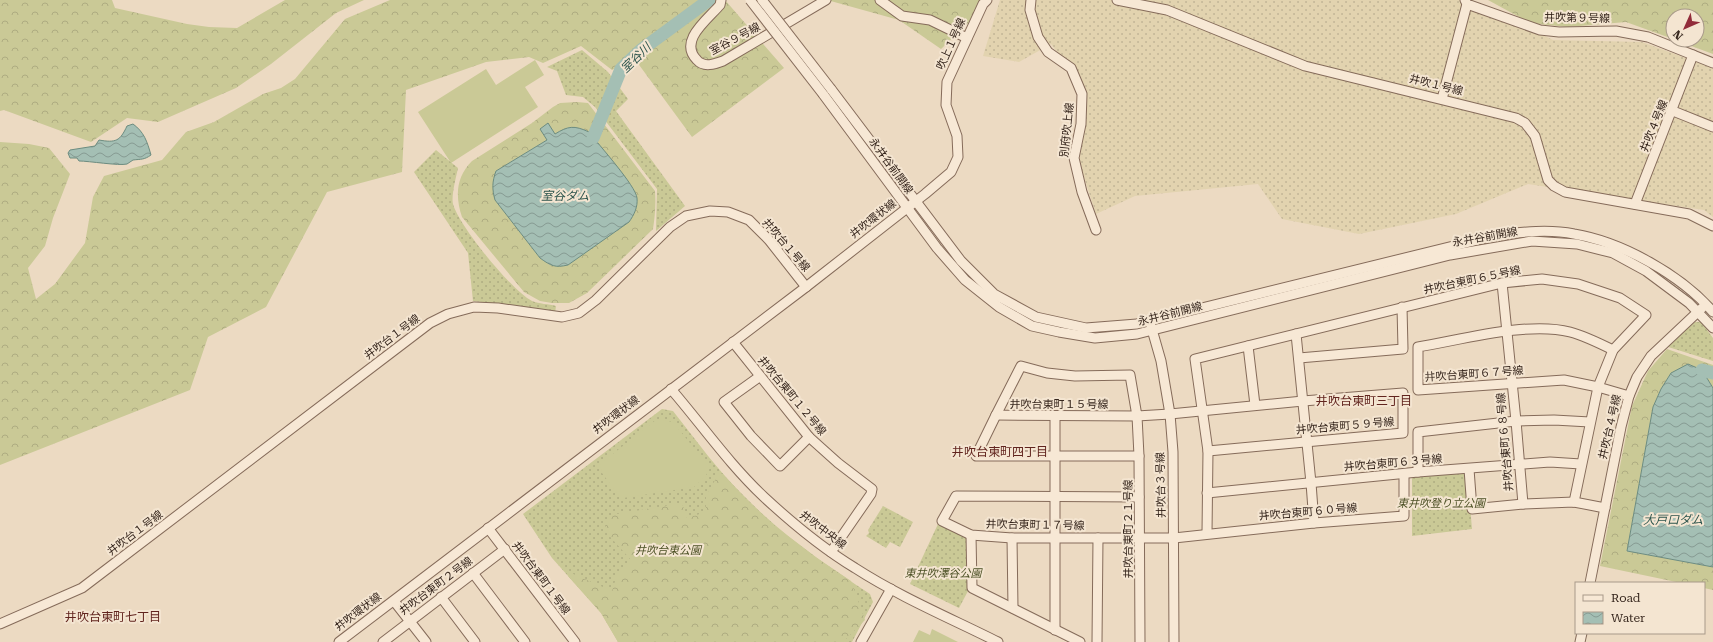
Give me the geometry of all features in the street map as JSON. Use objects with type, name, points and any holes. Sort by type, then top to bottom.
[{"type":"street","name":"室谷９号線","points":[[721,0],[720,5],[693,36],[689,46],[692,55],[700,63],[712,65],[724,61],[826,0]]},
{"type":"street","name":"永井谷前開線","points":[[750,0],[827,91],[916,201],[961,261],[994,294],[1036,317],[1086,328],[1137,324],[1498,235],[1532,231],[1574,234],[1610,243],[1654,264],[1706,304],[1713,312]]},
{"type":"street","name":"永井谷前開線","points":[[762,0],[827,91],[907,208],[937,248],[965,280],[999,308],[1032,326],[1095,338],[1137,334],[1450,255],[1532,241],[1577,244],[1613,253],[1646,271],[1698,312],[1713,328]]},
{"type":"street","points":[[880,0],[902,16],[930,20],[967,38]]},
{"type":"street","name":"吹上１号線","points":[[907,208],[951,172],[958,157],[957,136],[946,105],[947,82],[983,4],[987,0]]},
{"type":"street","name":"別府吹上線","points":[[1031,0],[1030,10],[1038,37],[1048,52],[1071,68],[1082,94],[1081,124],[1074,158],[1082,192],[1096,230]]},
{"type":"street","name":"井吹１号線","points":[[1117,0],[1167,10],[1305,66],[1516,118],[1525,123],[1535,136],[1548,180],[1554,186],[1565,192],[1689,214],[1713,226]]},
{"type":"street","points":[[1442,99],[1466,2]]},
{"type":"street","name":"井吹第９号線","points":[[1466,2],[1540,30],[1559,32],[1616,31],[1648,37],[1713,63]]},
{"type":"street","name":"井吹４号線","points":[[1635,204],[1693,56]]},
{"type":"street","points":[[1672,111],[1713,127]]},
{"type":"street","name":"井吹環状線","points":[[340,642],[806,287],[907,208]]},
{"type":"street","name":"井吹台１号線","points":[[0,624],[82,588],[430,323],[448,314],[474,307],[498,308],[562,317],[579,313],[596,300],[670,227],[686,216],[710,211],[728,212],[749,220],[769,240],[806,287]]},
{"type":"street","name":"井吹台東町６５号線","points":[[1203,410],[1195,359],[1502,283],[1542,278],[1578,284],[1620,298],[1646,315],[1612,350],[1598,387],[1574,502]]},
{"type":"street","name":"井吹台東町６８号線","points":[[1502,283],[1508,331],[1523,504]]},
{"type":"street","name":"井吹台４号線","points":[[1590,582],[1620,426],[1629,396],[1637,377],[1651,356],[1706,304]]},
{"type":"street","points":[[1299,358],[1403,349],[1402,307]]},
{"type":"street","name":"井吹台３号線","points":[[1150,320],[1161,361],[1170,414],[1173,452],[1174,642]]},
{"type":"street","name":"井吹台東町６７号線","points":[[1612,350],[1595,341],[1570,332],[1544,328],[1508,331],[1418,347],[1418,390],[1512,382],[1564,380],[1598,387],[1629,396]]},
{"type":"street","points":[[1296,334],[1314,523]]},
{"type":"street","name":"井吹台東町１２号線","points":[[732,342],[809,437],[838,463],[872,489],[871,494],[831,552]]},
{"type":"street","points":[[1248,346],[1255,405]]},
{"type":"street","name":"井吹台東町１５号線","points":[[1137,416],[1130,375],[1075,376],[1047,373],[1021,366],[996,415],[1137,416],[1170,414]]},
{"type":"street","points":[[759,377],[724,402],[751,436],[780,466],[809,437]]},
{"type":"street","name":"井吹中央線","points":[[671,389],[725,457],[763,497],[798,527],[831,552],[891,589],[998,642]]},
{"type":"street","name":"井吹台東町５９号線","points":[[1170,414],[1403,392],[1403,433],[1208,451]]},
{"type":"street","points":[[1203,410],[1208,451],[1207,533]]},
{"type":"street","points":[[996,415],[976,456],[1139,456]]},
{"type":"street","points":[[1055,416],[1055,630]]},
{"type":"street","name":"井吹台東町２１号線","points":[[1137,416],[1139,456],[1140,642]]},
{"type":"street","points":[[1418,472],[1418,432],[1516,421],[1554,420],[1590,422]]},
{"type":"street","name":"井吹台東町６３号線","points":[[1207,493],[1418,472],[1519,464],[1550,462],[1581,464]]},
{"type":"street","points":[[1469,468],[1472,509],[1523,504],[1574,502],[1605,508]]},
{"type":"street","name":"井吹台東町６０号線","points":[[1174,538],[1207,533],[1404,516],[1404,474]]},
{"type":"street","name":"井吹台東町１７号線","points":[[1139,497],[956,496],[942,521],[971,535],[1012,538],[1174,538]]},
{"type":"street","name":"井吹台東町１号線","points":[[488,528],[575,642]]},
{"type":"street","points":[[971,535],[972,588],[1080,642]]},
{"type":"street","points":[[1012,538],[1013,608]]},
{"type":"street","points":[[1097,642],[1098,538]]},
{"type":"street","name":"井吹台東町２号線","points":[[383,642],[504,549]]},
{"type":"street","points":[[473,574],[525,642]]},
{"type":"street","points":[[861,642],[891,589]]},
{"type":"street","points":[[441,597],[475,642]]},
{"type":"street","points":[[394,600],[426,642]]},
{"type":"shaded area","points":[[1000,0],[1472,0],[1553,40],[1642,42],[1713,68],[1713,217],[1704,210],[1528,184],[1456,214],[1359,234],[1282,219],[1258,184],[1135,196],[1096,214],[1079,162],[1083,86],[1051,44],[1019,62],[983,56]]},
{"type":"green space","points":[[0,0],[112,0],[115,8],[187,24],[209,27],[237,28],[285,0],[364,0],[336,13],[271,64],[236,88],[158,122],[127,118],[91,142],[4,110],[0,111]]},
{"type":"green space","points":[[390,0],[725,0],[784,68],[692,137],[634,58],[612,70],[581,46],[543,63],[529,57],[486,62],[406,90],[402,172],[327,192],[266,307],[208,337],[190,390],[0,465],[0,142],[29,144],[49,148],[70,174],[53,218],[45,246],[28,268],[36,299],[55,284],[85,243],[93,197],[104,176],[162,160],[186,132],[214,122],[263,94],[281,88],[295,79],[345,19]]},
{"type":"green space","points":[[827,0],[992,0],[941,49],[899,20]]},
{"type":"green space","points":[[1488,0],[1713,0],[1713,54],[1697,48],[1705,48],[1705,8],[1665,8],[1665,36],[1626,22],[1568,27],[1530,23]]},
{"type":"green space","points":[[582,50],[608,72],[628,99],[616,111],[685,206],[656,231],[657,189],[595,107],[583,97],[566,95],[557,71],[547,67]]},
{"type":"green space","points":[[535,60],[544,75],[525,87],[538,107],[451,163],[418,112],[486,69],[496,85]]},
{"type":"green space","points":[[560,103],[588,103],[655,191],[653,229],[587,293],[569,303],[540,301],[524,292],[462,217],[458,202],[458,187],[460,180],[472,161],[532,123]],"holes":[[[547,140],[550,265],[540,258],[495,200],[496,171]]]},
{"type":"green space","points":[[436,150],[458,168],[453,192],[453,204],[457,214],[475,242],[500,272],[523,295],[535,302],[556,306],[555,313],[517,306],[473,301],[468,253],[414,172]]},
{"type":"green space","points":[[1695,322],[1701,322],[1713,338],[1713,361],[1665,346]]},
{"type":"green space","points":[[1667,349],[1713,365],[1713,388],[1702,370],[1671,373],[1661,389],[1653,407],[1627,551],[1713,567],[1713,590],[1705,588],[1705,582],[1676,582],[1600,566],[1632,406],[1648,371]]},
{"type":"green space","name":"井吹台東公園","points":[[662,409],[673,411],[726,477],[759,511],[789,537],[821,561],[870,594],[873,602],[852,642],[618,642],[601,613],[552,558],[523,514]]},
{"type":"green space","points":[[657,419],[673,422],[710,468],[705,477],[694,487],[623,498],[619,496],[602,473],[600,464]]},
{"type":"green space","name":"東井吹登り立公園","points":[[1467,471],[1472,529],[1412,536],[1412,476]]},
{"type":"green space","name":"井吹台東公園","points":[[722,473],[745,498],[776,527],[817,558],[851,581],[865,620],[843,642],[618,642],[601,613],[568,576],[571,573],[612,591],[616,578],[632,561],[604,530],[611,515],[682,503],[687,518],[706,512],[706,496],[718,475]]},
{"type":"green space","points":[[883,506],[913,522],[900,547],[890,542],[886,548],[866,536],[869,533],[868,530]]},
{"type":"green space","name":"東井吹澤谷公園","points":[[938,524],[964,535],[968,539],[968,591],[959,608],[910,584]]},
{"type":"green space","points":[[932,629],[958,642],[913,642],[919,630],[930,635]]},
{"type":"water","name":"室谷ダム","points":[[548,123],[555,134],[571,127],[589,132],[624,175],[635,192],[637,198],[635,211],[629,222],[568,265],[560,266],[550,265],[540,258],[495,200],[493,189],[496,171],[547,140],[540,129]]},
{"type":"water","points":[[133,124],[145,137],[151,155],[149,157],[133,160],[127,164],[79,161],[77,158],[70,158],[68,153],[70,150],[95,146],[99,140],[117,140],[120,138],[127,126]]},
{"type":"water","name":"大戸口ダム","points":[[1688,364],[1702,370],[1713,388],[1713,567],[1627,551],[1653,407],[1661,389],[1671,373]]},
{"type":"waterway","name":"室谷川","points":[[593,138],[621,69],[641,50],[709,0]]},
{"type":"waterway","points":[[1702,370],[1713,373]]},
{"type":"district","name":"井吹台東町三丁目","points":[[1364,401]]},
{"type":"district","name":"井吹台東町四丁目","points":[[1000,452]]},
{"type":"district","name":"井吹台東町七丁目","points":[[113,617]]}]
